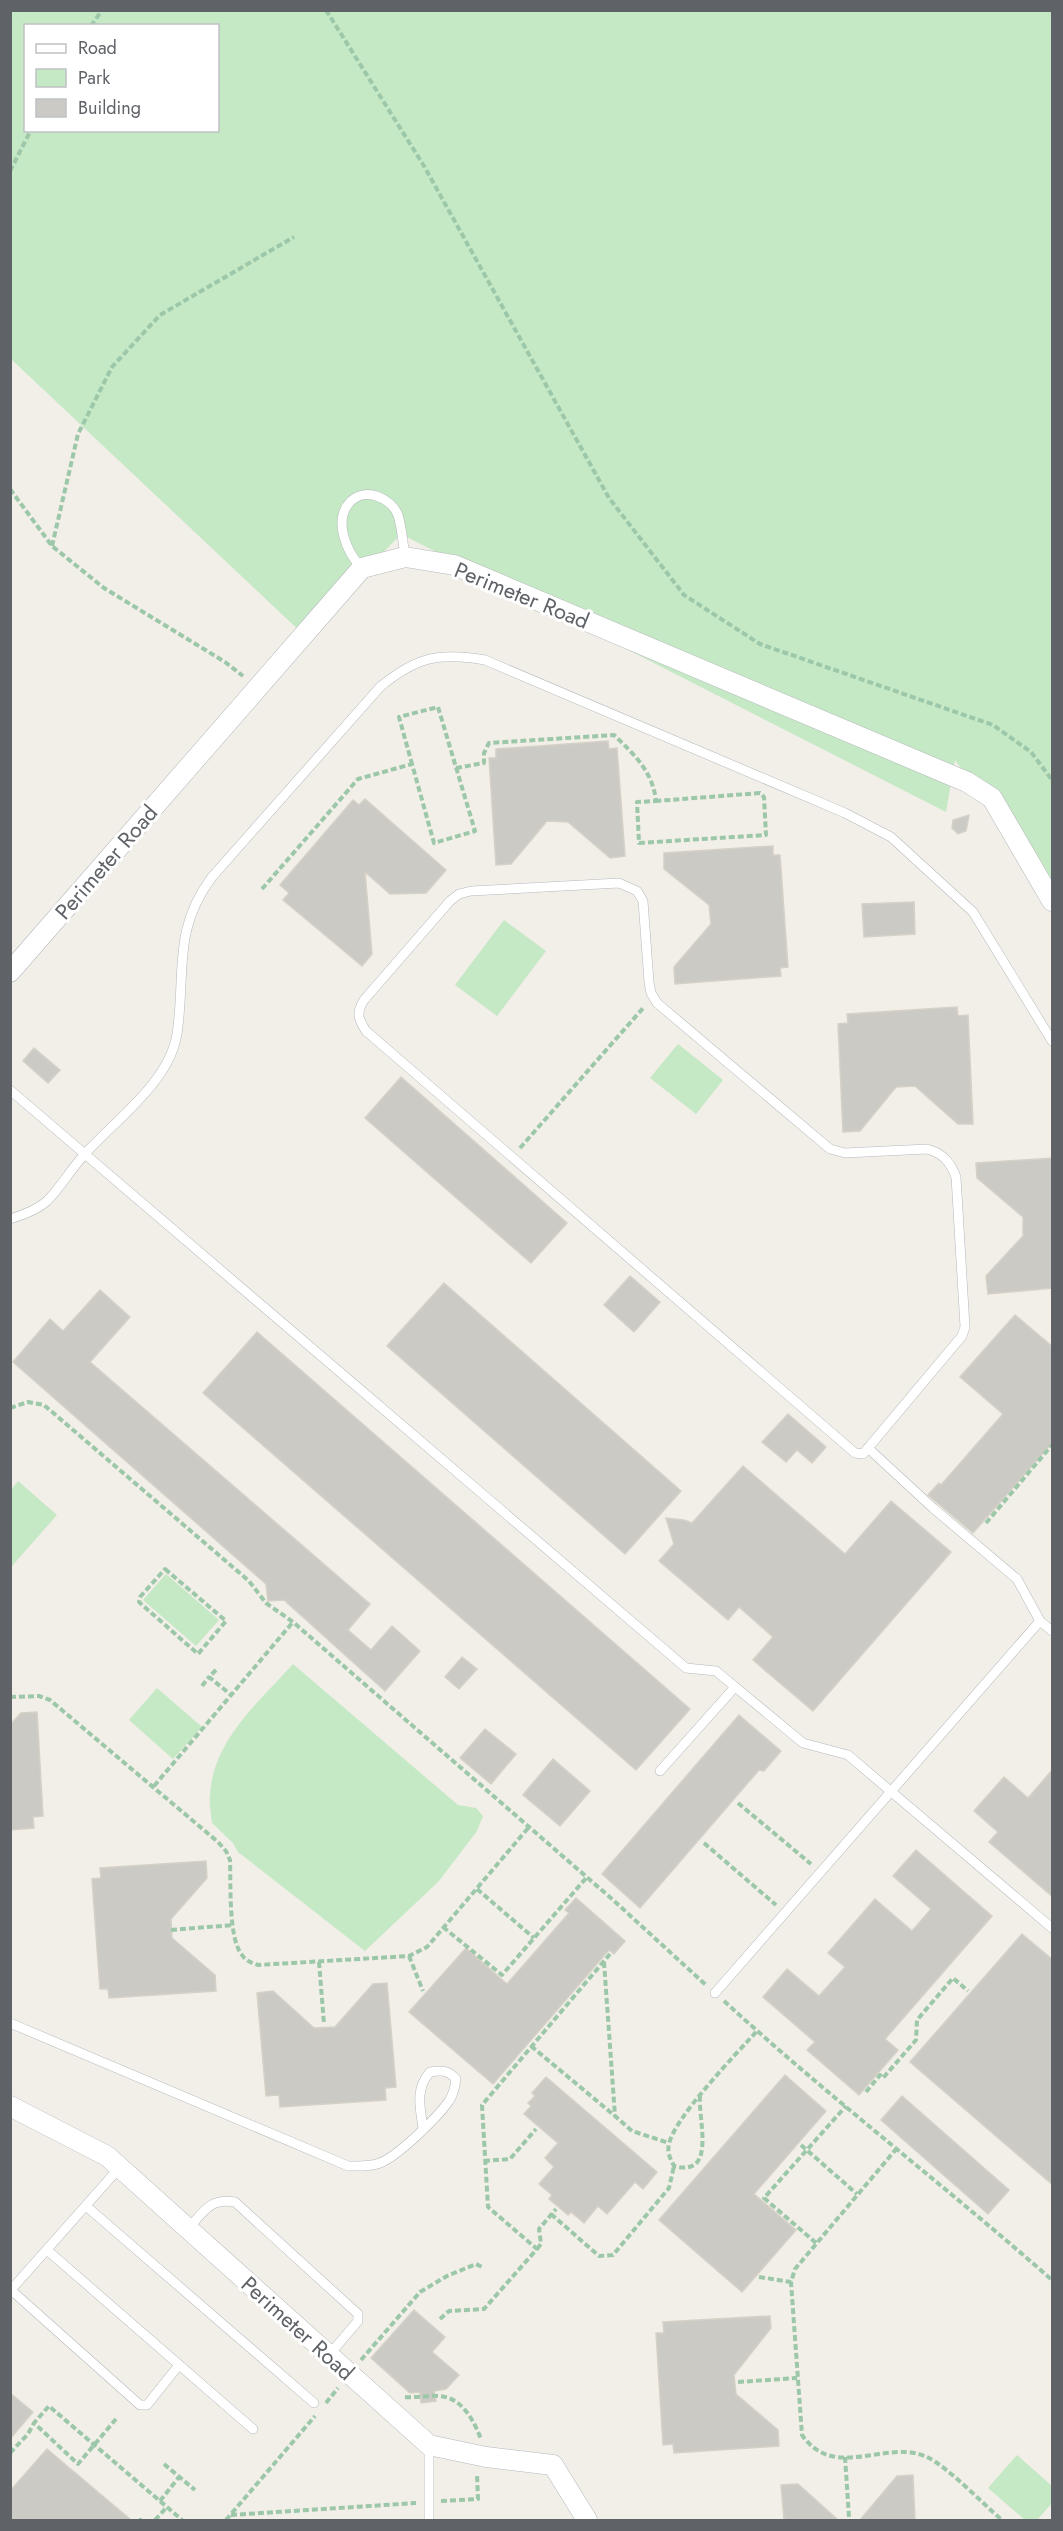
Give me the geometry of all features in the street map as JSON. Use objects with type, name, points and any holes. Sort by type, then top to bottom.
[{"type":"street","name":"Perimeter Road","points":[[10,972],[362,568],[405,557],[454,565],[967,782],[992,798],[1053,901]]},
{"type":"street","name":"Perimeter Road","points":[[10,2106],[107,2156],[329,2355],[355,2366],[429,2445]]},
{"type":"street","points":[[429,2445],[486,2457],[553,2465],[587,2520]]},
{"type":"lane","points":[[362,568],[352,559],[345,543],[343,526],[345,513],[351,501],[363,495],[375,495],[391,505],[398,515],[405,557]]},
{"type":"lane","points":[[10,1219],[28,1213],[46,1202],[85,1154],[128,1112],[170,1059],[177,1035],[182,957],[187,924],[197,897],[212,877],[380,687],[400,670],[421,660],[441,655],[485,660],[845,813],[891,837],[973,912],[1053,1041]]},
{"type":"lane","points":[[619,883],[628,885],[637,891],[643,901],[649,982],[657,1003],[830,1149],[845,1153],[927,1149],[935,1151],[952,1165],[956,1177],[965,1327],[962,1336],[863,1454],[855,1453],[512,1157],[366,1031],[358,1021],[358,1010],[364,1000],[450,901],[459,894],[471,891],[619,883]]},
{"type":"lane","points":[[10,1090],[686,1668],[716,1671],[803,1743],[848,1755],[1053,1928]]},
{"type":"lane","points":[[868,1448],[933,1508],[1017,1579],[1040,1621],[1053,1631]]},
{"type":"lane","points":[[715,1993],[1040,1621]]},
{"type":"lane","points":[[660,1771],[735,1687]]},
{"type":"lane","points":[[10,2023],[348,2166],[364,2167],[390,2158],[423,2128],[449,2101],[456,2079],[450,2073],[441,2070],[430,2072],[422,2081],[419,2099],[423,2128]]},
{"type":"lane","points":[[120,2167],[11,2291],[140,2405],[147,2405],[179,2365]]},
{"type":"lane","points":[[189,2229],[211,2204],[222,2200],[235,2202],[244,2209],[358,2314],[357,2321],[329,2355]]},
{"type":"lane","points":[[86,2206],[314,2403]]},
{"type":"lane","points":[[47,2250],[253,2429]]},
{"type":"lane","points":[[429,2445],[429,2520]]},
{"type":"path","points":[[92,24],[102,10]]},
{"type":"path","points":[[326,10],[424,166],[609,498],[684,595],[760,645],[993,725],[1031,752],[1053,780]]},
{"type":"path","points":[[10,171],[31,132]]},
{"type":"path","points":[[52,546],[78,434],[112,367],[160,315],[294,237]]},
{"type":"path","points":[[10,489],[52,546],[104,588],[225,662],[258,688]]},
{"type":"path","points":[[438,707],[475,831],[434,843],[412,764],[399,717],[438,707]]},
{"type":"path","points":[[456,768],[484,763],[484,753],[489,743],[614,735],[634,755],[651,778],[656,801]]},
{"type":"path","points":[[262,889],[358,779],[412,764]]},
{"type":"path","points":[[760,793],[764,797],[766,835],[639,843],[637,802],[656,801],[760,793]]},
{"type":"path","points":[[512,1157],[653,996]]},
{"type":"path","points":[[10,1408],[28,1402],[44,1405],[249,1581],[266,1603],[293,1622],[587,1877],[757,2031],[1053,2280]]},
{"type":"path","points":[[986,1523],[1053,1445]]},
{"type":"path","points":[[165,1569],[226,1621],[198,1654],[139,1602],[140,1597],[165,1569]]},
{"type":"path","points":[[154,1786],[293,1622]]},
{"type":"path","points":[[202,1686],[216,1670]]},
{"type":"path","points":[[210,1677],[230,1694]]},
{"type":"path","points":[[10,1697],[39,1696],[50,1700],[154,1786],[226,1851],[230,1860],[234,1925],[240,1954],[248,1961],[258,1965],[409,1956],[427,1947],[529,1827]]},
{"type":"path","points":[[738,1803],[821,1873]]},
{"type":"path","points":[[704,1843],[785,1913]]},
{"type":"path","points":[[443,1927],[502,1975],[587,1877]]},
{"type":"path","points":[[477,1889],[534,1938]]},
{"type":"path","points":[[171,1930],[234,1925]]},
{"type":"path","points":[[537,2249],[488,2207],[482,2105],[610,1954]]},
{"type":"path","points":[[409,1956],[423,1991]]},
{"type":"path","points":[[319,1962],[324,2024]]},
{"type":"path","points":[[603,1962],[615,2116]]},
{"type":"path","points":[[866,2092],[880,2075],[883,2078],[916,2040],[916,2020],[952,1978],[968,1991]]},
{"type":"path","points":[[551,2214],[599,2256],[613,2255],[669,2188],[674,2166],[668,2154],[669,2143],[675,2128],[757,2031]]},
{"type":"path","points":[[531,2046],[632,2131],[669,2143]]},
{"type":"path","points":[[674,2166],[685,2169],[695,2166],[701,2157],[703,2141],[700,2096]]},
{"type":"path","points":[[816,2243],[764,2198],[846,2106]]},
{"type":"path","points":[[484,2162],[510,2159],[537,2129]]},
{"type":"path","points":[[801,2145],[857,2194]]},
{"type":"path","points":[[897,2148],[795,2269],[791,2282],[802,2435],[810,2447],[822,2455],[845,2457],[906,2453],[928,2458],[1002,2520]]},
{"type":"path","points":[[440,2319],[449,2311],[484,2309],[541,2244],[539,2229],[556,2209]]},
{"type":"path","points":[[759,2277],[791,2282]]},
{"type":"path","points":[[323,2406],[355,2366]]},
{"type":"path","points":[[738,2382],[797,2378]]},
{"type":"path","points":[[10,2454],[48,2406],[182,2520]]},
{"type":"path","points":[[226,2520],[316,2415]]},
{"type":"path","points":[[34,2423],[78,2464],[116,2419]]},
{"type":"path","points":[[845,2457],[849,2517]]},
{"type":"path","points":[[164,2464],[195,2490]]},
{"type":"path","points":[[160,2501],[179,2477]]},
{"type":"path","points":[[155,2520],[167,2507]]},
{"type":"green space","points":[[10,11],[1052,11],[1052,893],[955,760],[946,812],[401,534],[304,635],[11,359]]},
{"type":"green space","points":[[504,920],[546,951],[497,1016],[455,985]]},
{"type":"green space","points":[[678,1044],[723,1080],[696,1114],[650,1078]]},
{"type":"green space","points":[[18,1481],[57,1515],[11,1567],[11,1490]]},
{"type":"green space","points":[[166,1574],[219,1620],[196,1646],[143,1600]]},
{"type":"green space","points":[[293,1664],[458,1805],[476,1808],[483,1816],[477,1831],[439,1881],[365,1951],[238,1852],[233,1843],[212,1823],[210,1795],[219,1757],[240,1723]]},
{"type":"green space","points":[[157,1688],[202,1727],[173,1759],[129,1720]]},
{"type":"green space","points":[[1017,2455],[1052,2486],[1052,2503],[1037,2520],[1025,2520],[988,2488]]},
{"type":"building","points":[[608,741],[609,749],[617,748],[625,856],[610,858],[568,822],[547,821],[511,864],[496,865],[489,758],[496,758],[496,749]]},
{"type":"building","points":[[365,799],[446,870],[426,893],[390,894],[365,872],[372,954],[362,966],[283,900],[289,893],[280,885],[353,800],[359,805]]},
{"type":"building","points":[[969,815],[966,831],[958,834],[952,828],[953,820]]},
{"type":"building","points":[[773,846],[773,855],[780,855],[788,967],[780,968],[781,976],[675,984],[674,967],[711,924],[709,905],[664,869],[664,853]]},
{"type":"building","points":[[914,902],[915,934],[864,937],[862,904]]},
{"type":"building","points":[[957,1007],[958,1016],[968,1015],[973,1124],[958,1124],[915,1086],[896,1087],[860,1131],[843,1132],[838,1024],[848,1023],[847,1014]]},
{"type":"building","points":[[34,1048],[60,1070],[48,1083],[23,1061]]},
{"type":"building","points":[[401,1077],[567,1223],[531,1263],[365,1118]]},
{"type":"building","points":[[1053,1158],[1053,1288],[988,1294],[986,1276],[1023,1236],[1023,1217],[977,1178],[976,1163]]},
{"type":"building","points":[[630,1276],[660,1302],[634,1332],[604,1305]]},
{"type":"building","points":[[444,1283],[681,1491],[625,1554],[387,1346]]},
{"type":"building","points":[[100,1290],[130,1317],[90,1362],[370,1604],[348,1630],[371,1650],[392,1626],[420,1651],[385,1691],[284,1600],[268,1601],[266,1584],[13,1362],[50,1319],[63,1331]]},
{"type":"building","points":[[1015,1315],[1053,1347],[1053,1442],[973,1533],[928,1495],[939,1483],[941,1485],[1003,1414],[960,1377]]},
{"type":"building","points":[[257,1332],[690,1709],[636,1770],[203,1393]]},
{"type":"building","points":[[788,1414],[826,1447],[812,1463],[797,1450],[786,1462],[762,1442]]},
{"type":"building","points":[[743,1466],[845,1554],[891,1501],[951,1552],[813,1711],[753,1660],[773,1637],[739,1607],[728,1620],[659,1561],[674,1544],[666,1518],[692,1523]]},
{"type":"building","points":[[462,1657],[477,1669],[459,1689],[445,1677]]},
{"type":"building","points":[[37,1712],[43,1816],[33,1817],[34,1828],[10,1830],[10,1725],[21,1713]]},
{"type":"building","points":[[739,1715],[781,1751],[764,1771],[759,1770],[640,1908],[602,1874]]},
{"type":"building","points":[[485,1729],[516,1754],[491,1784],[460,1758]]},
{"type":"building","points":[[553,1759],[590,1791],[560,1826],[523,1795]]},
{"type":"building","points":[[1053,1769],[1053,1897],[989,1842],[998,1832],[974,1811],[1004,1777],[1028,1798]]},
{"type":"building","points":[[916,1850],[992,1916],[885,2039],[898,2050],[859,2095],[807,2050],[815,2042],[763,1997],[787,1969],[819,1996],[845,1967],[828,1953],[875,1899],[912,1931],[931,1909],[893,1876]]},
{"type":"building","points":[[206,1861],[207,1878],[171,1919],[172,1938],[215,1975],[216,1991],[109,1998],[108,1989],[100,1989],[92,1879],[101,1878],[100,1868]]},
{"type":"building","points":[[576,1898],[625,1941],[614,1954],[609,1950],[493,2084],[409,2012],[466,1948],[507,1984],[569,1913],[565,1910]]},
{"type":"building","points":[[1022,1934],[1053,1960],[1053,2185],[910,2062]]},
{"type":"building","points":[[387,1983],[396,2087],[385,2088],[386,2100],[280,2107],[279,2095],[266,2096],[257,1993],[273,1991],[314,2028],[335,2027],[373,1984]]},
{"type":"building","points":[[785,2075],[826,2111],[754,2194],[796,2230],[742,2292],[659,2220]]},
{"type":"building","points":[[546,2077],[657,2172],[643,2189],[635,2182],[607,2214],[598,2206],[584,2223],[571,2212],[568,2215],[549,2199],[552,2195],[539,2184],[554,2167],[545,2158],[558,2143],[524,2114],[531,2106],[528,2103],[535,2096],[532,2093]]},
{"type":"building","points":[[902,2096],[1009,2190],[988,2214],[881,2120]]},
{"type":"building","points":[[414,2310],[445,2337],[432,2352],[459,2375],[446,2389],[434,2391],[436,2401],[421,2403],[420,2392],[410,2393],[371,2358]]},
{"type":"building","points":[[770,2316],[771,2328],[734,2375],[736,2394],[778,2430],[779,2446],[674,2453],[673,2444],[663,2445],[656,2333],[664,2333],[663,2322]]},
{"type":"building","points":[[10,2393],[33,2412],[10,2439]]},
{"type":"building","points":[[47,2449],[131,2520],[10,2520],[10,2491]]},
{"type":"building","points":[[913,2475],[915,2520],[860,2520],[897,2476]]},
{"type":"building","points":[[798,2484],[838,2520],[784,2520],[781,2485]]}]
